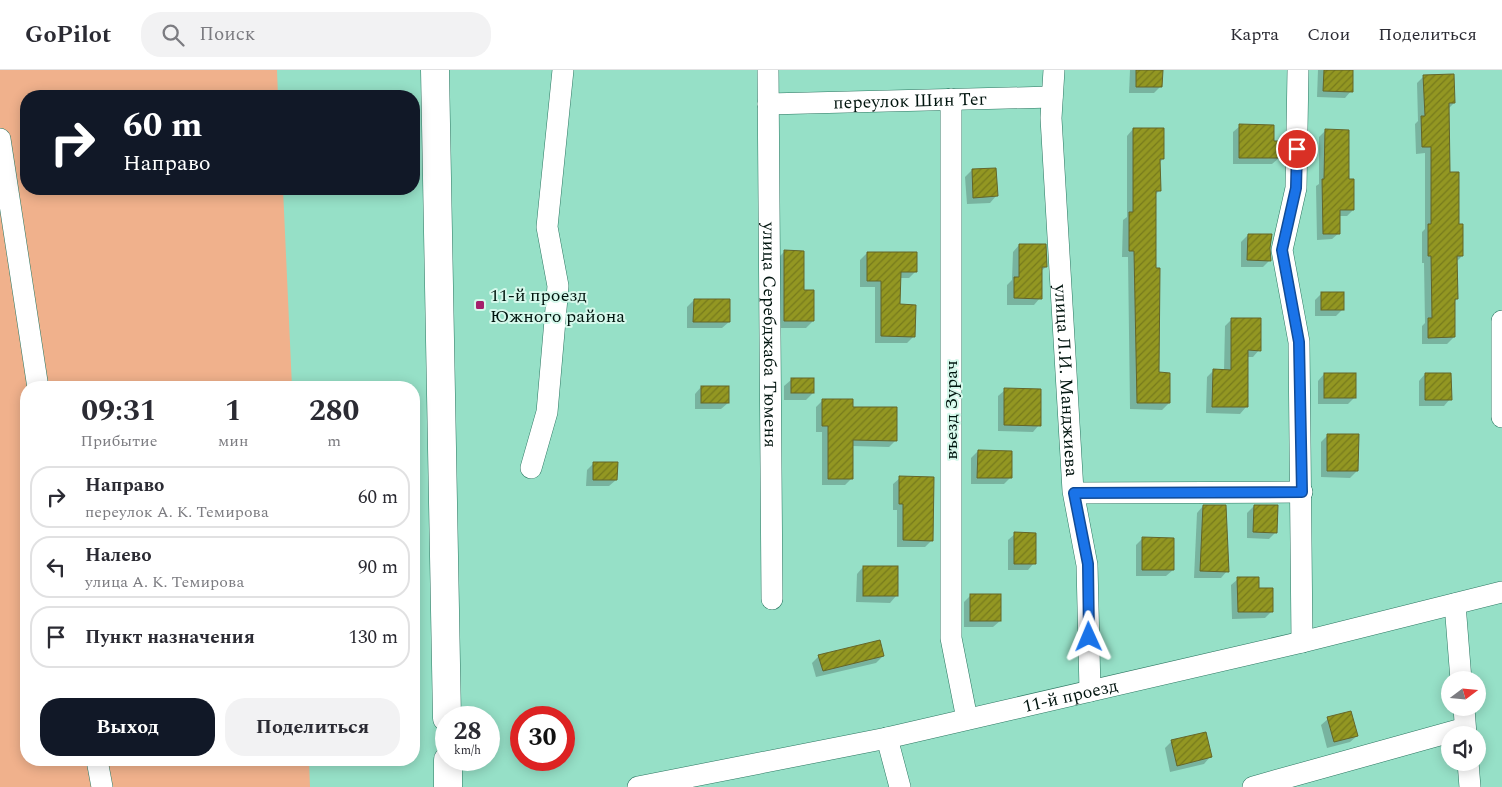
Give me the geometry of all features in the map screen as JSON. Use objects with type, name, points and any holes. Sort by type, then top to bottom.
[{"type":"highway","points":[[435,70],[447,706]]},
{"type":"highway","points":[[448,771],[448,787]]},
{"type":"street","points":[[531,468],[547,412],[558,286],[547,227],[563,70]]},
{"type":"street","name":"улица Серебджаба Тюменя","points":[[768,70],[772,599]]},
{"type":"street","name":"улица Л.И. Манджиева","points":[[1054,70],[1050,118],[1074,493],[1088,564],[1090,691]]},
{"type":"street","points":[[1298,70],[1296,188],[1282,250],[1299,342],[1302,642]]},
{"type":"street","name":"переулок Шин Тег","points":[[768,104],[1052,96]]},
{"type":"street","name":"въезд Зурач","points":[[951,99],[951,638],[967,720]]},
{"type":"street","points":[[0,139],[37,381]]},
{"type":"street","points":[[1502,321],[1502,417]]},
{"type":"street","points":[[1074,493],[1302,492]]},
{"type":"street","name":"11-й проезд","points":[[638,787],[967,720],[1302,642],[1502,592]]},
{"type":"street","points":[[1455,604],[1460,671]]},
{"type":"street","points":[[1253,787],[1465,724]]},
{"type":"street","points":[[886,738],[900,787]]},
{"type":"street","points":[[98,766],[102,787]]},
{"type":"street","points":[[1469,771],[1470,787]]},
{"type":"shaded area","points":[[0,70],[277,70],[278,90],[20,90],[20,195],[283,195],[292,381],[20,381],[20,766],[309,766],[310,787],[0,787]]},
{"type":"building","points":[[1136,70],[1163,70],[1162,87],[1136,87]]},
{"type":"building","points":[[1324,70],[1353,70],[1353,92],[1323,91]]},
{"type":"building","points":[[1454,74],[1455,103],[1449,103],[1450,172],[1459,172],[1459,224],[1463,224],[1463,256],[1457,256],[1458,299],[1455,299],[1455,337],[1428,338],[1428,318],[1432,318],[1431,256],[1428,256],[1428,224],[1431,224],[1431,147],[1422,147],[1421,116],[1425,116],[1423,75]]},
{"type":"building","points":[[1239,124],[1274,125],[1274,141],[1280,141],[1280,158],[1239,158]]},
{"type":"building","points":[[1133,128],[1164,128],[1164,159],[1160,159],[1161,191],[1156,191],[1156,268],[1160,268],[1159,372],[1170,373],[1170,403],[1137,403],[1134,251],[1129,251],[1129,212],[1133,212]]},
{"type":"building","points":[[1325,129],[1349,130],[1349,179],[1354,179],[1354,210],[1340,210],[1340,234],[1323,234],[1322,179],[1324,179]]},
{"type":"building","points":[[996,168],[998,196],[973,198],[972,169]]},
{"type":"building","points":[[1248,234],[1272,234],[1271,261],[1247,260]]},
{"type":"building","points":[[1019,244],[1046,244],[1047,267],[1042,267],[1042,299],[1014,298],[1014,277],[1019,277]]},
{"type":"building","points":[[784,250],[804,251],[804,290],[814,290],[814,321],[784,321]]},
{"type":"building","points":[[867,252],[917,252],[917,272],[901,272],[900,304],[916,305],[915,337],[881,336],[881,281],[867,281]]},
{"type":"building","points":[[1321,292],[1344,292],[1344,310],[1321,310]]},
{"type":"building","points":[[694,299],[730,299],[730,322],[693,322]]},
{"type":"building","points":[[1231,318],[1261,318],[1261,351],[1248,350],[1248,407],[1212,407],[1213,369],[1231,370]]},
{"type":"building","points":[[1324,373],[1356,373],[1356,398],[1324,398]]},
{"type":"building","points":[[1425,373],[1451,373],[1452,400],[1425,400]]},
{"type":"building","points":[[791,378],[814,378],[814,393],[791,393]]},
{"type":"building","points":[[701,386],[729,386],[729,403],[701,403]]},
{"type":"building","points":[[1004,388],[1041,389],[1041,426],[1004,425]]},
{"type":"building","points":[[822,399],[853,399],[853,407],[897,407],[897,441],[853,440],[853,479],[828,479],[828,426],[822,426]]},
{"type":"building","points":[[1327,434],[1359,434],[1358,471],[1327,471]]},
{"type":"building","points":[[978,450],[1012,451],[1012,478],[977,478]]},
{"type":"building","points":[[593,462],[618,462],[617,480],[593,480]]},
{"type":"building","points":[[899,476],[934,477],[933,541],[903,540],[903,504],[899,504]]},
{"type":"building","points":[[1203,505],[1226,505],[1229,572],[1200,571]]},
{"type":"building","points":[[1254,505],[1278,505],[1277,533],[1253,532]]},
{"type":"building","points":[[1014,532],[1036,533],[1036,564],[1014,564]]},
{"type":"building","points":[[1142,537],[1174,538],[1174,570],[1142,570]]},
{"type":"building","points":[[863,566],[898,566],[898,596],[863,596]]},
{"type":"building","points":[[1237,577],[1259,577],[1259,588],[1273,588],[1273,612],[1238,612]]},
{"type":"building","points":[[970,594],[1001,594],[1001,621],[970,621]]},
{"type":"building","points":[[880,640],[884,656],[823,671],[818,655]]},
{"type":"building","points":[[1351,711],[1358,736],[1334,742],[1327,717]]},
{"type":"building","points":[[1206,732],[1212,757],[1177,766],[1171,740]]},
{"type":"place","name":"11-й проезд Южного района","points":[[480,305]]},
{"type":"route","points":[[1089,637],[1088,564],[1074,493],[1302,492],[1299,342],[1282,250],[1296,188],[1297,149]]}]
